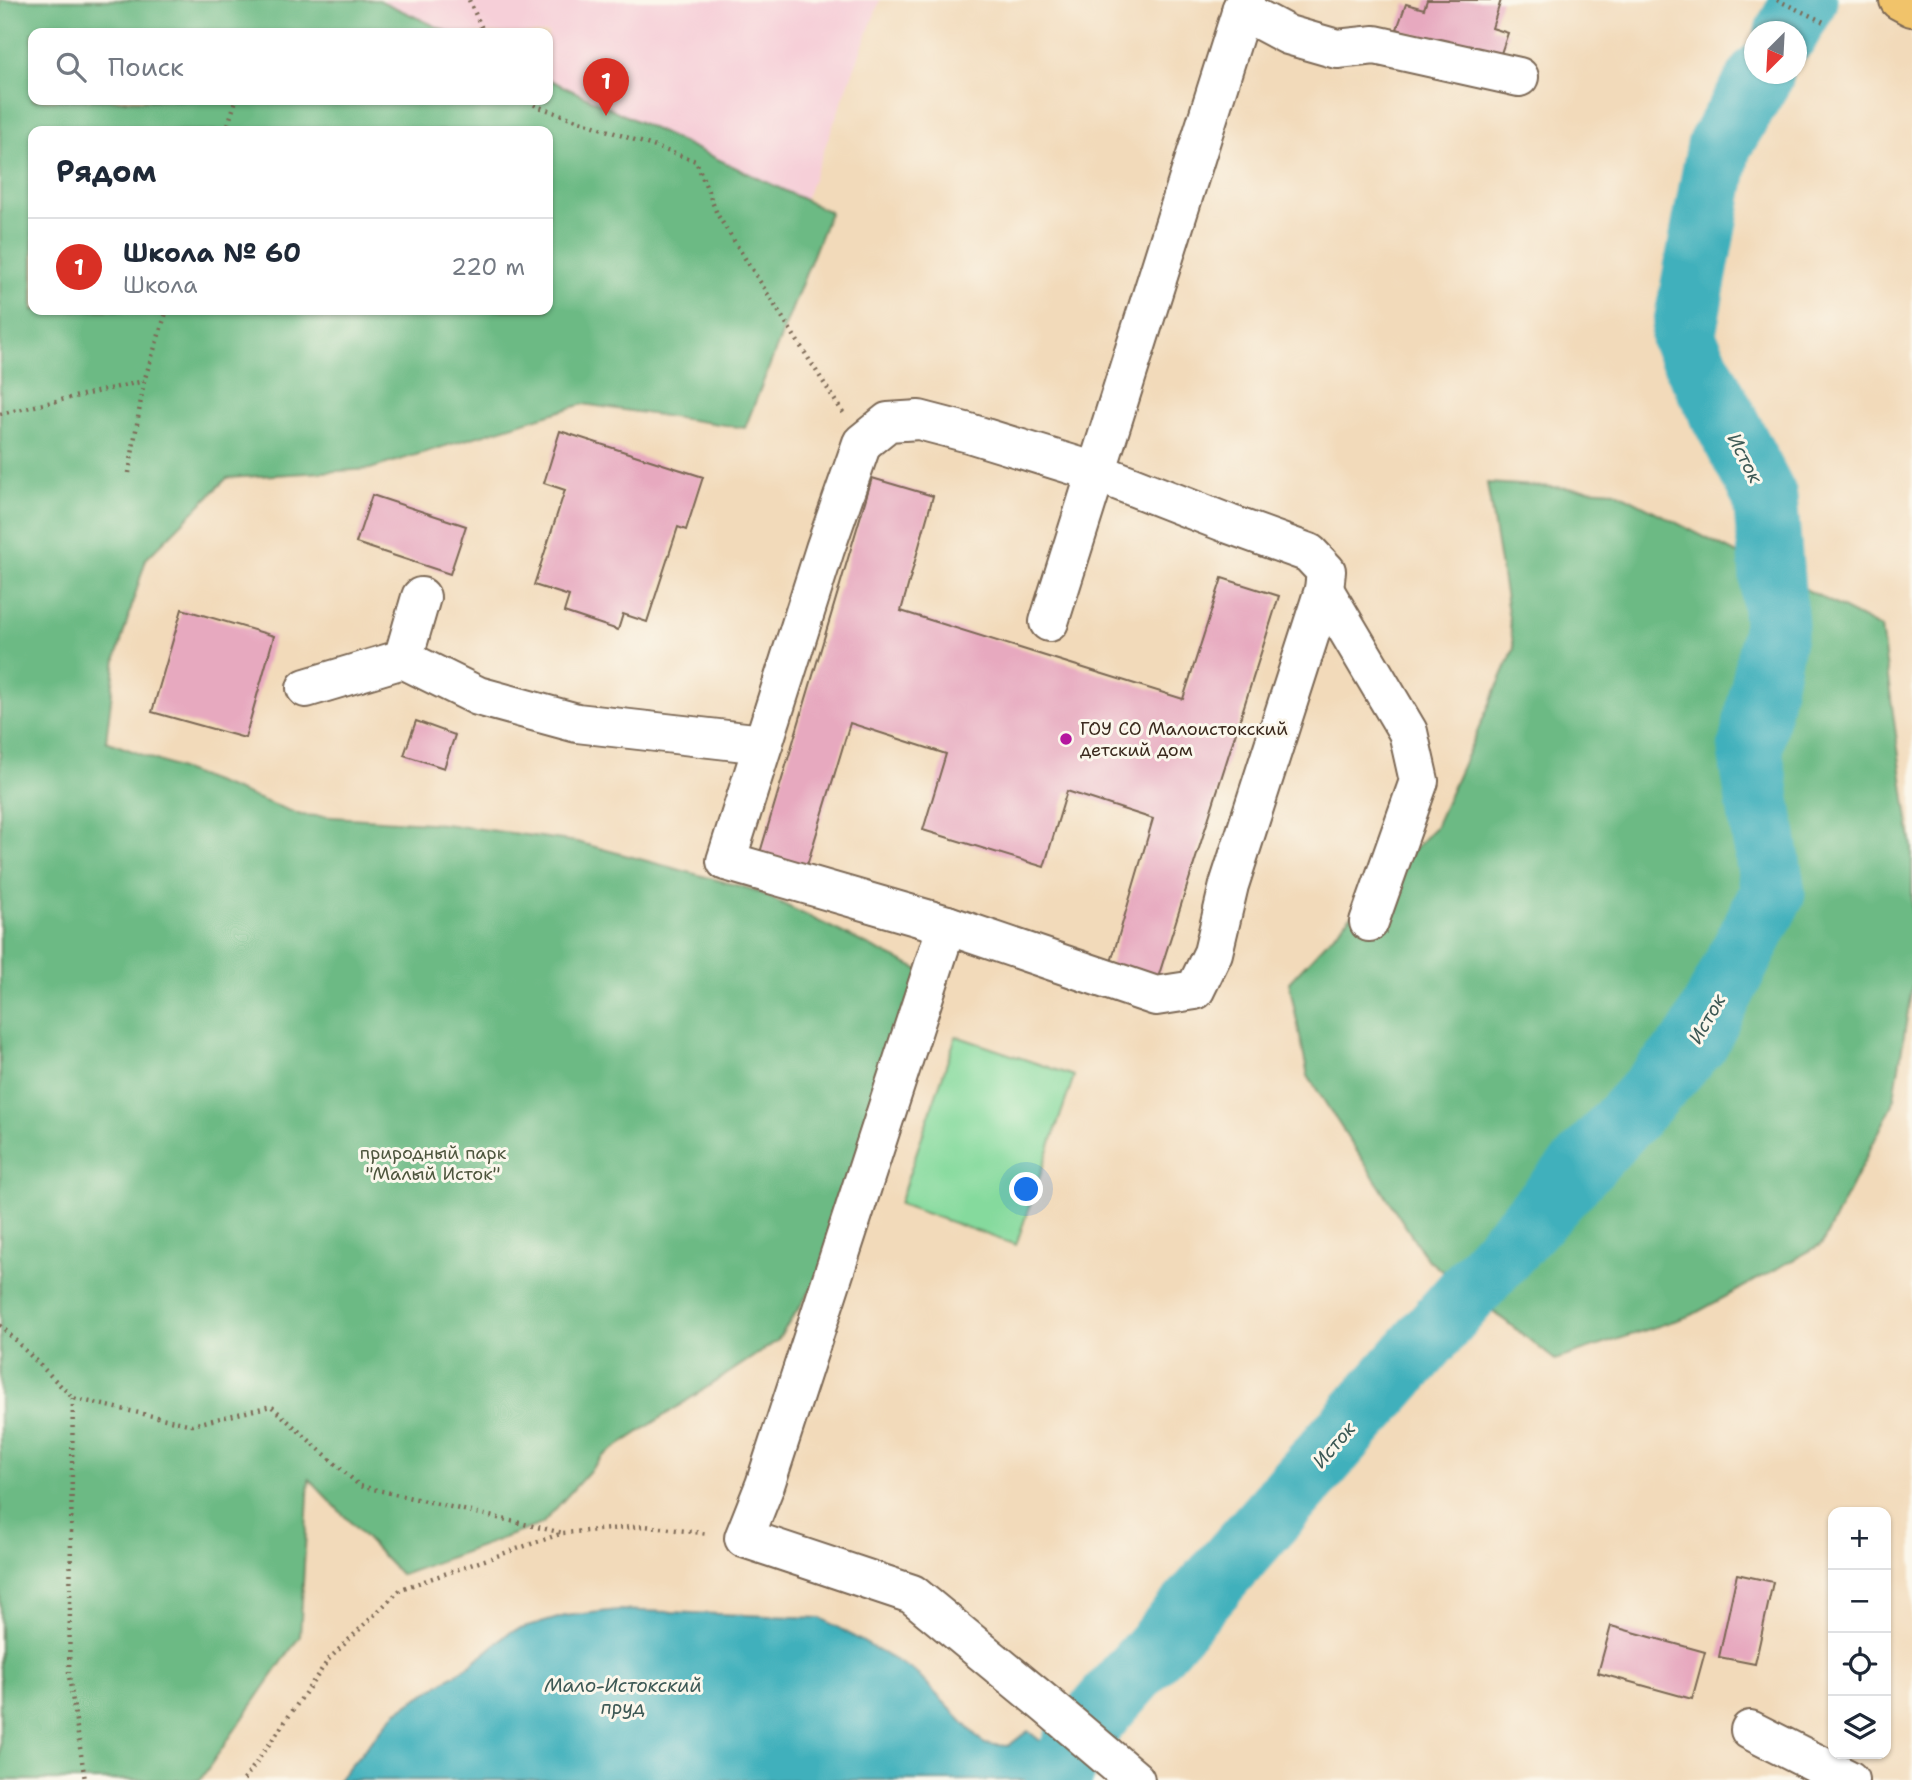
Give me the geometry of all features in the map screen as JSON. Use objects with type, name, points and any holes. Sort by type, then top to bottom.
[{"type":"lane","points":[[1049,622],[1243,5],[1287,35],[1336,49],[1375,45],[1519,77]]},
{"type":"lane","points":[[919,420],[1096,472],[1310,553],[1326,571],[1324,590],[1228,885],[1213,953],[1195,990],[1156,996],[947,925],[726,861],[825,549],[862,443],[888,422],[919,420]]},
{"type":"lane","points":[[1324,590],[1408,732],[1419,781],[1369,922]]},
{"type":"lane","points":[[403,659],[421,597]]},
{"type":"lane","points":[[306,688],[403,659],[478,696],[577,723],[763,744]]},
{"type":"lane","points":[[947,925],[769,1472],[744,1538],[912,1594],[1121,1768]]},
{"type":"lane","points":[[1750,1730],[1849,1780]]},
{"type":"path","points":[[469,0],[482,28]]},
{"type":"path","points":[[1778,0],[1826,23]]},
{"type":"path","points":[[228,126],[234,105]]},
{"type":"path","points":[[535,105],[696,161],[717,214],[862,443]]},
{"type":"path","points":[[129,472],[144,381],[165,315]]},
{"type":"path","points":[[0,414],[144,381]]},
{"type":"path","points":[[0,1325],[74,1398],[192,1425],[271,1406],[360,1486],[563,1533]]},
{"type":"path","points":[[74,1398],[69,1676],[85,1780]]},
{"type":"path","points":[[244,1780],[329,1659],[401,1588],[563,1533],[645,1526],[744,1538]]},
{"type":"shaded area","points":[[0,0],[880,0],[792,235],[553,133],[553,126],[548,126],[548,105],[553,105],[553,28],[72,28]]},
{"type":"green space","name":"природный парк \"Малый Исток\"","points":[[0,0],[379,0],[439,28],[28,28],[28,105],[553,105],[553,81],[830,212],[745,428],[583,404],[370,469],[227,478],[146,559],[116,658],[106,741],[301,815],[444,824],[577,842],[754,890],[930,975],[871,1199],[777,1341],[603,1456],[542,1524],[401,1575],[309,1479],[300,1636],[200,1780],[0,1780]]},
{"type":"green space","points":[[1487,483],[1615,491],[1881,628],[1912,848],[1912,986],[1893,1104],[1822,1244],[1692,1315],[1555,1360],[1427,1259],[1308,1076],[1289,982],[1435,827],[1514,649]]},
{"type":"green space","points":[[956,1036],[1074,1076],[1016,1245],[899,1204]]},
{"type":"water","name":"Мало-Истокский пруд","points":[[618,1610],[821,1618],[914,1671],[984,1744],[1008,1746],[1028,1731],[1054,1752],[1067,1737],[1084,1750],[1072,1766],[1088,1780],[338,1780],[396,1712],[470,1665],[510,1632],[565,1616]]},
{"type":"building","points":[[1427,0],[1501,0],[1492,28],[1508,33],[1498,62],[1397,29],[1406,4],[1424,9]]},
{"type":"building","points":[[560,431],[703,477],[686,530],[678,527],[647,622],[623,614],[618,630],[564,612],[569,596],[534,585],[565,490],[544,483]]},
{"type":"building","name":"ГОУ СО Малоистокский детский дом","points":[[872,478],[933,496],[901,611],[1183,699],[1222,578],[1279,596],[1156,984],[1109,969],[1153,819],[1067,791],[1044,867],[923,830],[946,754],[850,723],[805,872],[759,856]]},
{"type":"building","points":[[372,495],[466,526],[450,574],[356,543]]},
{"type":"building","points":[[182,609],[274,636],[245,738],[152,712]]},
{"type":"building","points":[[416,721],[455,735],[444,768],[404,755]]},
{"type":"building","points":[[1737,1574],[1773,1582],[1755,1664],[1719,1657]]},
{"type":"building","points":[[1611,1626],[1705,1652],[1692,1699],[1598,1673]]},
{"type":"waterway","name":"Исток","points":[[1793,21],[1805,0]]},
{"type":"waterway","name":"Исток","points":[[1058,1780],[1075,1743],[1106,1705],[1490,1267],[1697,1041],[1773,892],[1750,750],[1776,624],[1765,497],[1683,338],[1719,146],[1756,84]]},
{"type":"place","name":"Школа № 60","points":[[606,116]]},
{"type":"place","name":"ГОУ СО Малоистокский детский дом","points":[[1066,739]]}]
